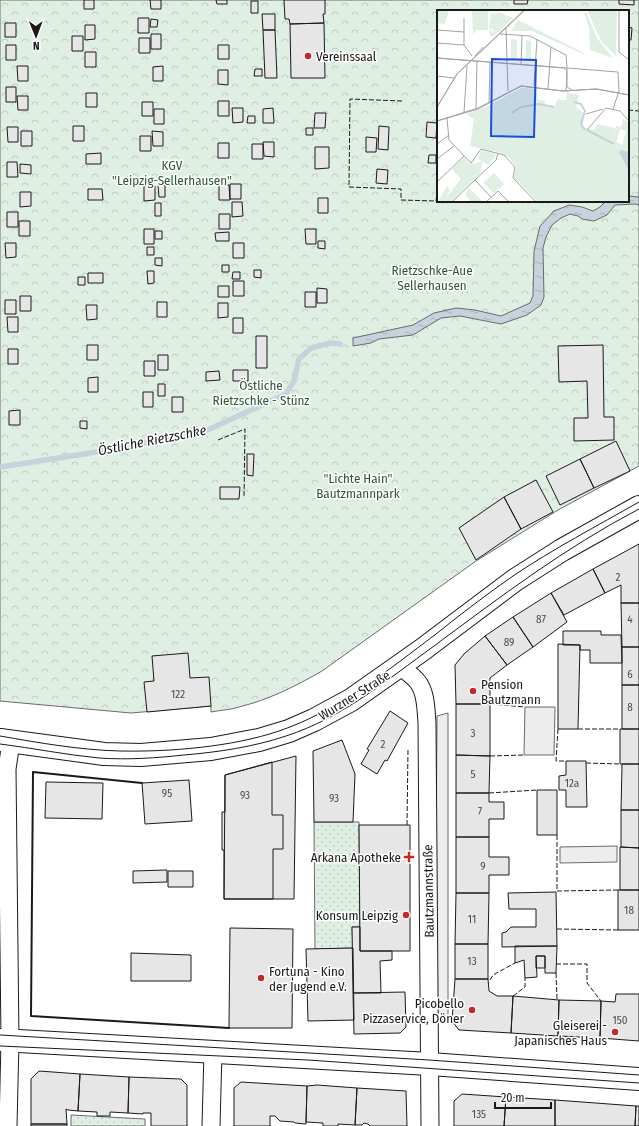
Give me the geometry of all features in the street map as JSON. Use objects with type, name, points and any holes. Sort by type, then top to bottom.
[{"type":"main road","name":"Wurzner Straße","points":[[6,741],[104,754],[123,755],[211,749],[259,740],[289,731],[328,713],[365,691],[515,580],[562,550],[639,507]]},
{"type":"main road","points":[[5,1040],[430,1064],[639,1079]]},
{"type":"street","name":"Bautzmannstraße","points":[[400,665],[417,681],[426,705],[430,1126]]},
{"type":"street","points":[[6,741],[5,1040],[8,1126]]},
{"type":"street","points":[[211,1126],[213,1052]]},
{"type":"green space","name":"Östliche Rietzschke - Stünz","points":[[0,0],[639,0],[639,466],[558,510],[476,561],[322,671],[292,687],[261,701],[236,708],[211,712],[211,706],[131,713],[0,701]]},
{"type":"green space","points":[[314,822],[359,822],[360,927],[352,927],[353,948],[315,949]]},
{"type":"green space","points":[[71,1115],[145,1119],[145,1126],[71,1126]]},
{"type":"shaded area","points":[[525,707],[555,707],[554,755],[524,755]]},
{"type":"shaded area","points":[[448,713],[448,1018],[435,1023],[437,716]]},
{"type":"shaded area","points":[[617,846],[617,862],[560,863],[560,847]]},
{"type":"water","points":[[629,196],[639,197],[639,205],[615,205],[607,215],[594,221],[582,219],[578,216],[570,214],[561,218],[552,225],[546,237],[543,248],[544,297],[541,305],[527,315],[501,324],[460,316],[441,318],[413,335],[379,339],[371,343],[353,346],[353,338],[413,325],[434,313],[456,308],[475,310],[501,316],[530,303],[533,296],[534,251],[540,226],[554,211],[569,205],[582,207],[593,211],[605,202],[629,202]]},
{"type":"building","points":[[84,0],[94,0],[94,9],[84,9]]},
{"type":"building","points":[[150,0],[161,0],[161,9],[151,9]]},
{"type":"building","points":[[216,0],[227,0],[227,4],[217,4]]},
{"type":"building","points":[[284,0],[325,0],[325,14],[323,14],[324,23],[290,24],[289,19],[285,19]]},
{"type":"building","points":[[514,0],[528,0],[527,4],[514,4]]},
{"type":"building","points":[[619,0],[634,0],[634,5],[619,4]]},
{"type":"building","points":[[251,1],[258,1],[258,13],[251,13]]},
{"type":"building","points":[[262,14],[275,14],[275,30],[263,30]]},
{"type":"building","points":[[138,18],[149,18],[149,33],[138,33]]},
{"type":"building","points":[[151,19],[158,20],[157,27],[150,27]]},
{"type":"building","points":[[5,23],[16,23],[16,37],[5,37]]},
{"type":"building","name":"Vereinssaal","points":[[324,23],[325,78],[291,78],[290,24]]},
{"type":"building","points":[[85,25],[95,25],[95,39],[85,40]]},
{"type":"building","points":[[629,27],[632,28],[631,40],[629,40]]},
{"type":"building","points":[[263,30],[275,30],[277,78],[265,78]]},
{"type":"building","points":[[151,34],[161,34],[161,49],[151,49]]},
{"type":"building","points":[[72,36],[83,36],[83,51],[72,51]]},
{"type":"building","points":[[139,38],[150,38],[150,53],[139,53]]},
{"type":"building","points":[[6,45],[16,45],[16,60],[6,60]]},
{"type":"building","points":[[218,45],[229,45],[229,59],[218,59]]},
{"type":"building","points":[[85,52],[96,52],[96,67],[85,67]]},
{"type":"building","points":[[17,66],[28,66],[28,81],[18,81]]},
{"type":"building","points":[[163,66],[163,81],[153,81],[153,67]]},
{"type":"building","points":[[255,69],[262,69],[262,76],[254,76]]},
{"type":"building","points":[[218,70],[228,70],[228,85],[218,84]]},
{"type":"building","points":[[6,87],[16,87],[16,102],[6,102]]},
{"type":"building","points":[[86,93],[97,93],[97,107],[86,107]]},
{"type":"building","points":[[17,96],[28,96],[28,110],[18,110]]},
{"type":"building","points":[[218,101],[229,101],[229,116],[218,116]]},
{"type":"building","points":[[142,102],[153,102],[153,116],[142,116]]},
{"type":"building","points":[[232,108],[243,108],[243,122],[233,123]]},
{"type":"building","points":[[273,108],[274,123],[263,123],[263,109]]},
{"type":"building","points":[[154,109],[164,109],[164,124],[154,124]]},
{"type":"building","points":[[315,113],[326,113],[325,128],[314,128]]},
{"type":"building","points":[[248,116],[255,116],[255,123],[247,123]]},
{"type":"building","points":[[427,122],[437,123],[436,138],[426,137]]},
{"type":"building","points":[[73,126],[84,126],[84,141],[73,141]]},
{"type":"building","points":[[379,126],[389,127],[388,150],[378,149]]},
{"type":"building","points":[[7,127],[18,127],[18,142],[8,142]]},
{"type":"building","points":[[306,128],[313,128],[313,135],[306,135]]},
{"type":"building","points":[[21,131],[32,131],[32,146],[21,146]]},
{"type":"building","points":[[152,131],[163,132],[163,146],[153,146]]},
{"type":"building","points":[[140,136],[151,136],[151,151],[140,151]]},
{"type":"building","points":[[366,137],[377,138],[376,152],[366,152]]},
{"type":"building","points":[[263,142],[274,142],[274,157],[264,156]]},
{"type":"building","points":[[218,143],[229,143],[229,158],[218,158]]},
{"type":"building","points":[[252,144],[263,144],[263,159],[252,159]]},
{"type":"building","points":[[315,147],[329,147],[329,168],[315,169]]},
{"type":"building","points":[[101,153],[101,164],[86,164],[86,154]]},
{"type":"building","points":[[429,155],[436,155],[436,163],[428,163]]},
{"type":"building","points":[[7,162],[17,162],[18,177],[7,177]]},
{"type":"building","points":[[20,164],[31,165],[31,174],[20,173]]},
{"type":"building","points":[[377,169],[388,170],[387,184],[376,183]]},
{"type":"building","points":[[230,184],[241,184],[241,199],[230,199]]},
{"type":"building","points":[[158,185],[165,185],[165,197],[159,197]]},
{"type":"building","points":[[219,185],[229,185],[230,200],[219,200]]},
{"type":"building","points":[[144,186],[155,186],[155,200],[144,201]]},
{"type":"building","points":[[88,189],[102,189],[103,200],[88,200]]},
{"type":"building","points":[[20,192],[31,192],[31,206],[20,207]]},
{"type":"building","points":[[318,198],[328,198],[328,213],[318,213]]},
{"type":"building","points":[[232,202],[242,202],[243,216],[232,217]]},
{"type":"building","points":[[155,203],[161,203],[161,216],[155,216]]},
{"type":"building","points":[[7,212],[18,212],[18,227],[7,227]]},
{"type":"building","points":[[219,214],[230,214],[230,229],[219,229]]},
{"type":"building","points":[[19,221],[30,221],[30,236],[19,236]]},
{"type":"building","points":[[144,229],[154,229],[154,244],[144,244]]},
{"type":"building","points":[[305,229],[316,229],[316,244],[306,244]]},
{"type":"building","points":[[155,231],[162,231],[162,239],[155,239]]},
{"type":"building","points":[[229,232],[229,241],[216,241],[215,233]]},
{"type":"building","points":[[318,241],[325,241],[325,249],[318,248]]},
{"type":"building","points":[[5,243],[16,243],[16,257],[6,258]]},
{"type":"building","points":[[233,243],[244,243],[244,258],[233,258]]},
{"type":"building","points":[[147,247],[154,247],[154,255],[147,255]]},
{"type":"building","points":[[155,258],[162,258],[162,266],[155,265]]},
{"type":"building","points":[[222,265],[229,265],[229,272],[222,272]]},
{"type":"building","points":[[254,270],[261,270],[261,278],[254,277]]},
{"type":"building","points":[[147,271],[154,271],[154,283],[148,284]]},
{"type":"building","points":[[233,272],[240,272],[240,279],[232,279]]},
{"type":"building","points":[[88,273],[103,273],[103,283],[88,283]]},
{"type":"building","points":[[78,277],[85,277],[85,285],[78,285]]},
{"type":"building","points":[[233,281],[244,281],[244,296],[233,296]]},
{"type":"building","points":[[218,286],[229,286],[229,297],[218,297]]},
{"type":"building","points":[[317,288],[327,289],[327,303],[317,303]]},
{"type":"building","points":[[305,292],[316,292],[316,307],[305,307]]},
{"type":"building","points":[[20,296],[31,296],[31,311],[20,311]]},
{"type":"building","points":[[5,300],[16,300],[16,314],[5,314]]},
{"type":"building","points":[[157,302],[167,302],[167,317],[157,317]]},
{"type":"building","points":[[218,303],[228,303],[228,317],[218,318]]},
{"type":"building","points":[[86,305],[97,305],[97,319],[87,320]]},
{"type":"building","points":[[7,317],[18,317],[18,332],[8,332]]},
{"type":"building","points":[[233,318],[243,318],[243,333],[233,333]]},
{"type":"building","points":[[256,336],[267,336],[267,368],[256,368]]},
{"type":"building","points":[[87,345],[98,345],[98,360],[87,360]]},
{"type":"building","points":[[603,345],[604,417],[614,417],[614,440],[574,441],[574,418],[588,418],[587,381],[559,382],[558,346]]},
{"type":"building","points":[[8,349],[18,349],[18,364],[8,364]]},
{"type":"building","points":[[158,355],[168,355],[168,370],[158,370]]},
{"type":"building","points":[[144,361],[155,361],[155,376],[144,376]]},
{"type":"building","points":[[233,370],[248,370],[248,381],[233,381]]},
{"type":"building","points":[[219,371],[220,380],[206,381],[206,372]]},
{"type":"building","points":[[98,377],[98,392],[88,392],[88,378]]},
{"type":"building","points":[[158,384],[165,384],[165,396],[158,396]]},
{"type":"building","points":[[143,392],[153,392],[153,407],[143,407]]},
{"type":"building","points":[[172,397],[183,397],[183,412],[172,412]]},
{"type":"building","points":[[20,410],[20,425],[9,425],[9,411]]},
{"type":"building","points":[[80,421],[87,421],[87,429],[80,428]]},
{"type":"building","points":[[616,441],[630,471],[594,488],[580,459]]},
{"type":"building","points":[[247,454],[254,454],[253,476],[247,475]]},
{"type":"building","points":[[580,459],[594,488],[560,505],[546,476]]},
{"type":"building","points":[[536,480],[553,512],[521,529],[504,497]]},
{"type":"building","points":[[220,487],[240,487],[239,499],[220,499]]},
{"type":"building","points":[[504,497],[521,529],[476,560],[459,528]]},
{"type":"building","points":[[639,544],[639,603],[621,603],[621,585],[605,593],[593,569]]},
{"type":"building","points":[[593,569],[605,593],[564,615],[551,593]]},
{"type":"building","points":[[551,593],[567,622],[533,647],[513,617]]},
{"type":"building","points":[[621,603],[639,603],[639,647],[622,647]]},
{"type":"building","points":[[513,617],[533,647],[507,665],[485,636]]},
{"type":"building","points":[[563,631],[601,631],[601,635],[621,635],[622,663],[590,663],[590,650],[580,650],[580,645],[563,645]]},
{"type":"building","points":[[485,636],[507,665],[490,678],[490,704],[456,704],[455,665],[464,654]]},
{"type":"building","points":[[558,644],[580,645],[578,729],[558,729]]},
{"type":"building","points":[[622,647],[639,647],[639,685],[622,685]]},
{"type":"building","points":[[188,653],[190,678],[209,677],[211,706],[147,712],[144,682],[154,681],[152,656]]},
{"type":"building","points":[[622,685],[639,685],[639,729],[622,729]]},
{"type":"building","points":[[456,704],[490,704],[490,756],[456,755]]},
{"type":"building","points":[[390,711],[408,723],[387,761],[385,760],[377,774],[361,764],[369,750],[367,749]]},
{"type":"building","points":[[620,729],[639,729],[639,764],[620,764]]},
{"type":"building","points":[[342,740],[355,774],[353,822],[314,822],[313,751]]},
{"type":"building","points":[[456,755],[490,756],[489,793],[456,793]]},
{"type":"building","points":[[296,756],[294,899],[224,899],[225,775]]},
{"type":"building","points":[[566,761],[586,761],[587,807],[566,807],[566,790],[559,790],[559,776],[566,775]]},
{"type":"building","points":[[272,762],[272,815],[283,815],[283,849],[273,849],[273,899],[224,899],[222,812],[225,812],[225,775]]},
{"type":"building","points":[[622,764],[639,764],[639,810],[621,810]]},
{"type":"building","points":[[189,780],[192,821],[145,824],[142,783]]},
{"type":"building","points":[[46,782],[103,783],[102,819],[45,818]]},
{"type":"building","points":[[537,790],[557,790],[557,835],[537,835]]},
{"type":"building","points":[[456,793],[489,793],[489,802],[504,802],[504,819],[489,819],[489,837],[456,837]]},
{"type":"building","points":[[621,810],[639,810],[639,848],[621,847]]},
{"type":"building","points":[[359,825],[410,825],[410,951],[360,951]]},
{"type":"building","points":[[456,837],[489,837],[489,857],[509,857],[509,875],[489,875],[489,893],[456,893]]},
{"type":"building","points":[[620,847],[639,848],[639,890],[620,890]]},
{"type":"building","points":[[167,870],[167,882],[133,883],[133,871]]},
{"type":"building","points":[[168,871],[193,871],[193,887],[168,887]]},
{"type":"building","points":[[618,890],[639,890],[639,930],[618,930]]},
{"type":"building","points":[[556,892],[557,946],[502,947],[502,933],[506,932],[511,927],[536,927],[536,909],[509,909],[508,893]]},
{"type":"building","points":[[456,893],[489,893],[488,944],[455,944]]},
{"type":"building","points":[[352,927],[360,927],[360,951],[392,951],[392,960],[380,961],[381,993],[353,993]]},
{"type":"building","name":"Fortuna - Kino der Jugend e.V.","points":[[230,928],[293,929],[292,1028],[229,1028]]},
{"type":"building","points":[[455,944],[488,944],[488,979],[455,979]]},
{"type":"building","points":[[515,946],[557,946],[556,973],[545,973],[545,956],[536,956],[537,977],[525,978],[524,960],[515,963]]},
{"type":"building","points":[[353,948],[354,1020],[308,1021],[306,949]]},
{"type":"building","points":[[131,953],[191,955],[191,981],[131,981]]},
{"type":"building","points":[[536,956],[545,956],[545,968],[536,968]]},
{"type":"building","points":[[455,979],[488,979],[489,991],[497,996],[513,996],[511,1033],[459,1030],[452,1021]]},
{"type":"building","points":[[405,992],[406,1027],[400,1033],[354,1034],[353,993]]},
{"type":"building","points":[[616,994],[639,994],[639,1041],[600,1038],[601,1001],[615,1002]]},
{"type":"building","points":[[513,996],[559,1000],[558,1036],[511,1033]]},
{"type":"building","points":[[559,1000],[601,1001],[600,1038],[558,1036]]},
{"type":"building","points":[[39,1071],[80,1074],[78,1111],[66,1109],[67,1124],[31,1124],[31,1079]]},
{"type":"building","points":[[80,1074],[129,1077],[128,1113],[110,1112],[110,1116],[97,1116],[97,1112],[78,1111]]},
{"type":"building","points":[[129,1077],[181,1079],[187,1085],[187,1126],[151,1126],[151,1113],[128,1113]]},
{"type":"building","points":[[241,1082],[307,1086],[306,1124],[280,1121],[275,1116],[270,1116],[270,1126],[234,1126],[234,1088]]},
{"type":"building","points":[[317,1085],[357,1088],[355,1125],[338,1124],[338,1126],[323,1126],[323,1123],[306,1122],[307,1086]]},
{"type":"building","points":[[357,1088],[406,1091],[407,1126],[370,1126],[364,1123],[362,1125],[355,1125]]},
{"type":"building","points":[[462,1094],[506,1097],[504,1126],[454,1126],[454,1101]]},
{"type":"building","points":[[506,1097],[555,1100],[555,1126],[504,1126]]},
{"type":"building","points":[[555,1100],[636,1106],[635,1126],[555,1126]]},
{"type":"building","points":[[636,1106],[639,1106],[639,1126],[635,1126]]},
{"type":"building","points":[[31,1124],[67,1124],[67,1126],[31,1126]]},
{"type":"waterway","name":"Östliche Rietzschke","points":[[0,467],[201,433],[286,394],[294,381],[299,359],[311,348],[330,343],[340,344]]},
{"type":"tram line","points":[[0,736],[75,748],[120,751],[159,751],[221,745],[261,736],[301,723],[322,713],[380,676],[474,604],[528,566],[639,502]]},
{"type":"tram line","points":[[0,744],[87,757],[131,759],[223,751],[286,736],[307,728],[345,709],[381,685],[534,573],[585,540],[639,509]]},
{"type":"tram line","points":[[0,1035],[429,1060],[639,1075]]},
{"type":"tram line","points":[[0,1046],[308,1060],[639,1083]]},
{"type":"fence","points":[[402,101],[350,99],[349,187],[401,189],[401,200],[436,201],[437,193]]},
{"type":"fence","points":[[629,110],[639,111]]},
{"type":"fence","points":[[218,440],[245,429],[244,498]]},
{"type":"fence","points":[[490,704],[525,707]]},
{"type":"fence","points":[[558,729],[556,761],[566,761]]},
{"type":"fence","points":[[578,729],[620,729]]},
{"type":"fence","points":[[407,825],[408,749]]},
{"type":"fence","points":[[490,756],[524,755]]},
{"type":"fence","points":[[586,763],[620,764]]},
{"type":"fence","points":[[489,793],[537,790]]},
{"type":"fence","points":[[557,835],[557,891],[618,890]]},
{"type":"fence","points":[[557,929],[618,930]]},
{"type":"fence","points":[[490,980],[493,975],[515,963]]},
{"type":"fence","points":[[556,964],[587,964],[587,983],[601,1001]]},
{"type":"fence","points":[[556,973],[557,999]]},
{"type":"fence","points":[[513,996],[525,987],[525,978]]},
{"type":"wall","points":[[142,783],[33,772],[31,1016],[229,1028]]},
{"type":"place","name":"Vereinssaal","points":[[308,56]]},
{"type":"place","name":"Pension Bautzmann","points":[[473,691]]},
{"type":"place","name":"Arkana Apotheke","points":[[409,857]]},
{"type":"place","name":"Konsum Leipzig","points":[[406,915]]},
{"type":"place","name":"Fortuna - Kino der Jugend e.V.","points":[[261,978]]},
{"type":"place","name":"Picobello Pizzaservice, Döner","points":[[472,1010]]},
{"type":"place","name":"Gleiserei - Japanisches Haus","points":[[615,1032]]},
{"type":"park label","name":"KGV \"Leipzig-Sellerhausen\"","points":[[172,172]]},
{"type":"park label","name":"Rietzschke-Aue Sellerhausen","points":[[432,278]]},
{"type":"park label","name":"\"Lichte Hain\" Bautzmannpark","points":[[358,486]]}]
